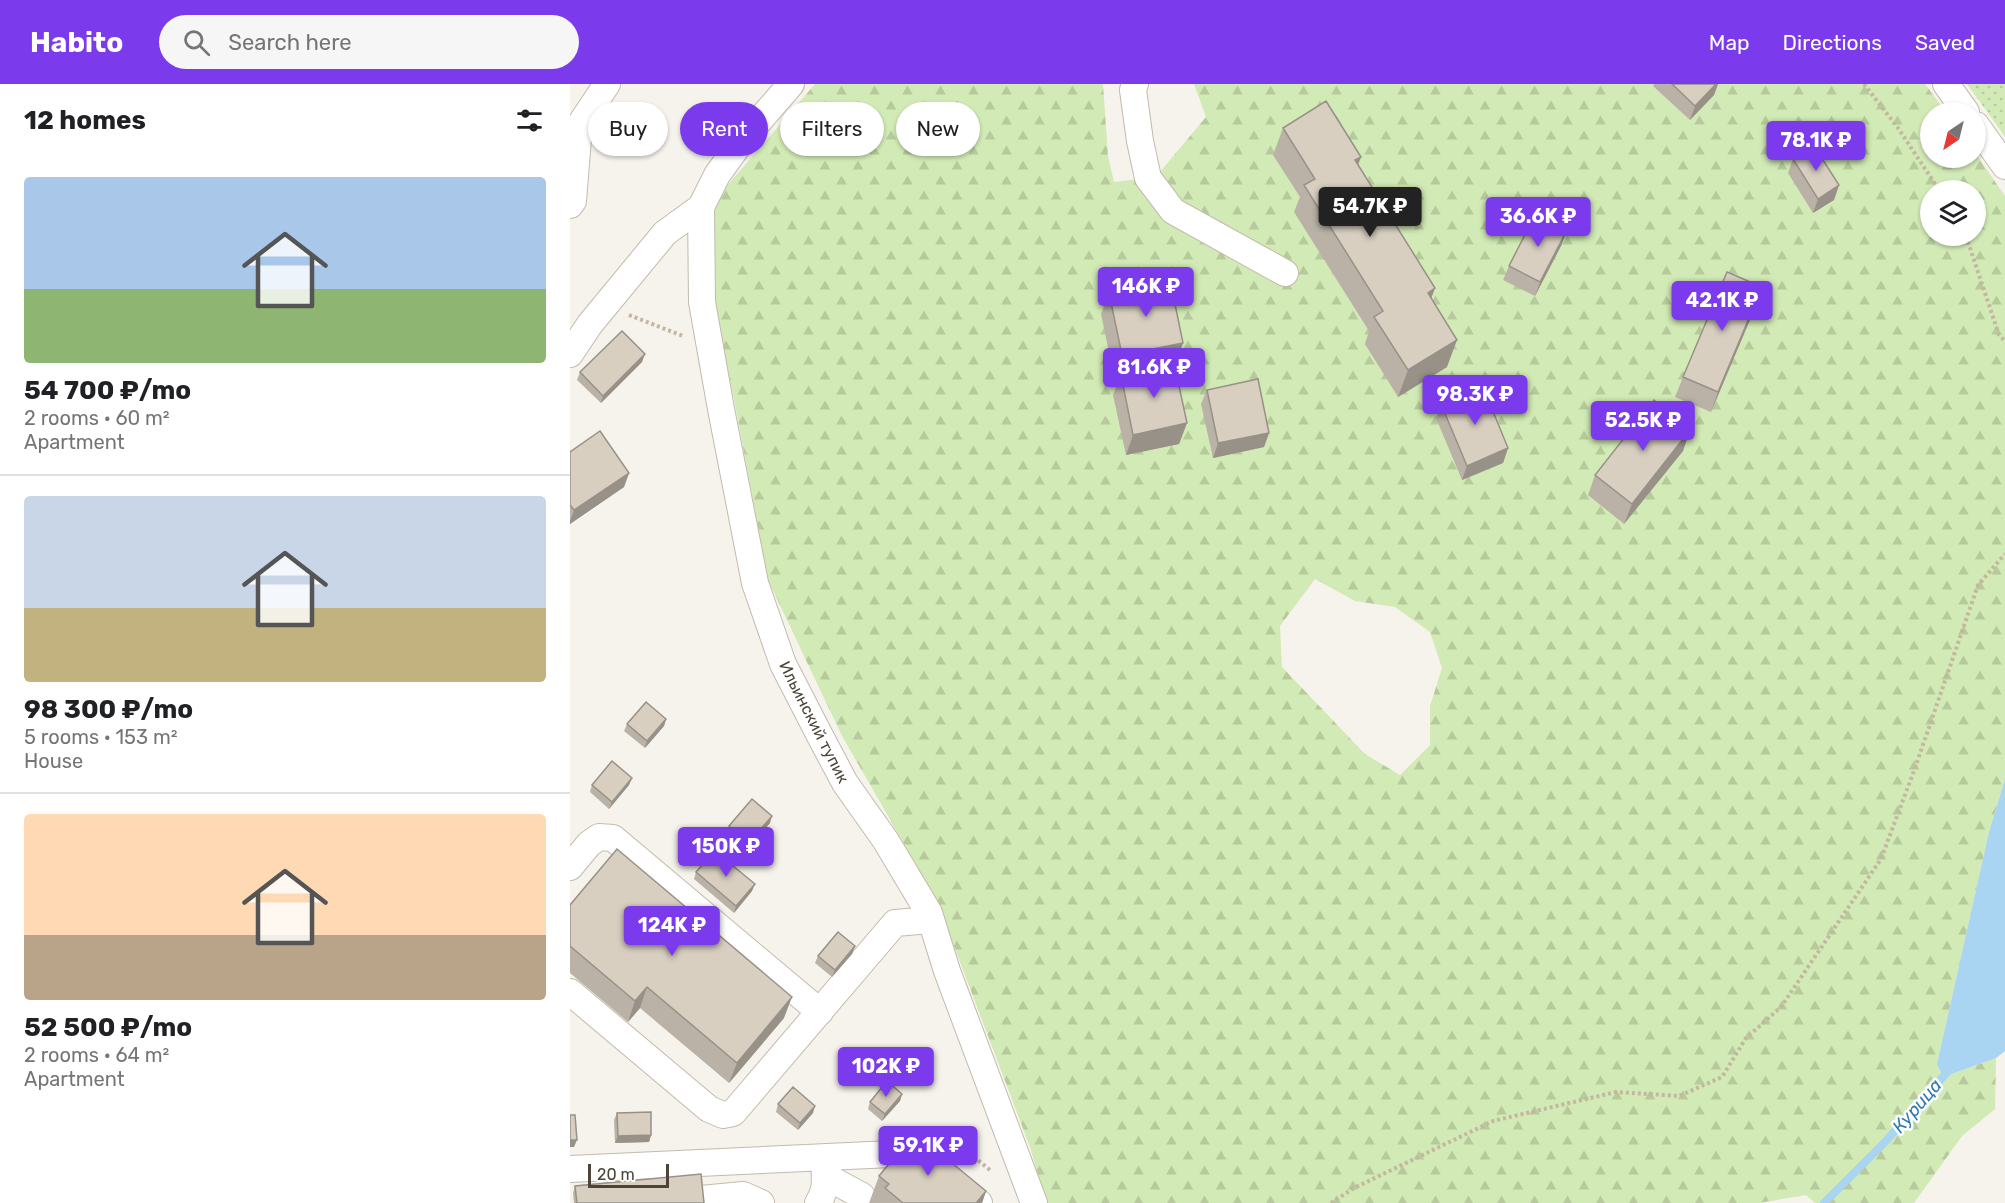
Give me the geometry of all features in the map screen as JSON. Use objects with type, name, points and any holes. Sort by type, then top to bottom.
[{"type":"street","points":[[570,205],[573,201],[579,126],[607,84]]},
{"type":"street","points":[[570,354],[580,330],[665,233],[701,207],[717,175],[740,143],[791,84]]},
{"type":"street","points":[[1135,84],[1133,90],[1140,141],[1148,178],[1173,211],[1285,273]]},
{"type":"street","points":[[1946,84],[1959,102]]},
{"type":"street","points":[[1986,139],[2005,166]]},
{"type":"street","name":"Ильинский тупик","points":[[701,207],[702,302],[755,583],[783,664],[819,734],[845,783],[886,841],[929,913],[946,971],[1034,1203]]},
{"type":"street","points":[[570,867],[589,844],[599,837],[613,838],[820,1012]]},
{"type":"street","points":[[570,992],[709,1109],[723,1115],[733,1113],[740,1107],[895,923],[931,920]]},
{"type":"street","points":[[570,1170],[824,1167],[913,1153],[923,1158],[979,1203]]},
{"type":"street","points":[[818,1203],[823,1195],[824,1167]]},
{"type":"street","points":[[824,1167],[862,1196],[861,1203]]},
{"type":"street","points":[[701,1199],[743,1195],[761,1203]]},
{"type":"path","points":[[1864,84],[1898,128],[1932,180]]},
{"type":"path","points":[[1968,246],[1999,335],[2005,341]]},
{"type":"path","points":[[628,315],[689,339]]},
{"type":"path","points":[[1330,1203],[1354,1188],[1493,1121],[1616,1092],[1679,1096],[1722,1077],[1746,1038],[1781,1007],[1881,859],[1978,585],[2005,555]]},
{"type":"green space","points":[[815,84],[1103,84],[1108,156],[1114,182],[1148,178],[1159,173],[1206,117],[1194,84],[1925,84],[1938,102],[1920,102],[1920,168],[1986,168],[2005,196],[2005,779],[1989,832],[1937,1064],[1943,1077],[1996,1058],[1995,1109],[1962,1136],[1914,1203],[1815,1203],[1806,1195],[1759,1203],[1046,1203],[1030,1147],[937,901],[842,736],[768,580],[709,279],[712,203],[753,156],[768,156],[768,138],[780,124],[780,156],[884,156],[884,102],[799,102]],"holes":[[[1315,579],[1355,601],[1395,607],[1430,632],[1442,668],[1430,706],[1430,745],[1400,775],[1365,754],[1282,667],[1280,626]]]},
{"type":"green space","points":[[1967,84],[2005,84],[2005,137],[1986,110],[1986,102],[1980,102]]},
{"type":"water","points":[[2005,779],[2005,1051],[1996,1058],[1943,1077],[1937,1064],[1989,832]]},
{"type":"building","points":[[1672,84],[1716,84],[1695,106]]},
{"type":"building","points":[[1326,101],[1361,157],[1355,160],[1435,288],[1428,293],[1457,340],[1408,370],[1374,317],[1383,311],[1304,185],[1315,179],[1283,128]]},
{"type":"building","points":[[1814,146],[1839,185],[1818,199],[1793,159]]},
{"type":"building","points":[[1536,213],[1567,230],[1540,282],[1509,266]]},
{"type":"building","points":[[1727,272],[1762,287],[1718,392],[1683,377]]},
{"type":"building","points":[[1170,280],[1183,343],[1122,355],[1109,293]]},
{"type":"building","points":[[622,331],[645,354],[603,396],[580,372]]},
{"type":"building","points":[[1174,363],[1187,423],[1133,435],[1121,375]]},
{"type":"building","points":[[1258,379],[1269,433],[1218,443],[1207,390]]},
{"type":"building","points":[[1483,387],[1508,448],[1467,466],[1441,404]]},
{"type":"building","points":[[1654,400],[1690,430],[1632,504],[1595,475]]},
{"type":"building","points":[[600,431],[629,473],[574,510],[570,505],[570,452]]},
{"type":"building","points":[[646,702],[666,719],[647,741],[627,724]]},
{"type":"building","points":[[612,761],[632,778],[612,802],[592,785]]},
{"type":"building","points":[[752,799],[772,816],[749,843],[729,826]]},
{"type":"building","points":[[617,849],[792,997],[737,1063],[647,987],[635,1001],[570,946],[570,905]]},
{"type":"building","points":[[715,851],[755,884],[736,906],[696,872]]},
{"type":"building","points":[[838,932],[855,946],[835,970],[818,956]]},
{"type":"building","points":[[887,1081],[902,1094],[885,1114],[870,1102]]},
{"type":"building","points":[[793,1087],[815,1106],[800,1123],[778,1104]]},
{"type":"building","points":[[651,1112],[651,1135],[618,1136],[617,1113]]},
{"type":"building","points":[[570,1115],[575,1115],[577,1140],[570,1140]]},
{"type":"building","points":[[911,1137],[921,1144],[924,1140],[986,1191],[978,1203],[903,1203],[885,1188],[889,1184],[879,1176]]},
{"type":"building","points":[[701,1174],[704,1203],[577,1203],[575,1186]]},
{"type":"waterway","name":"Курица","points":[[1824,1203],[1885,1142],[1949,1070]]}]
